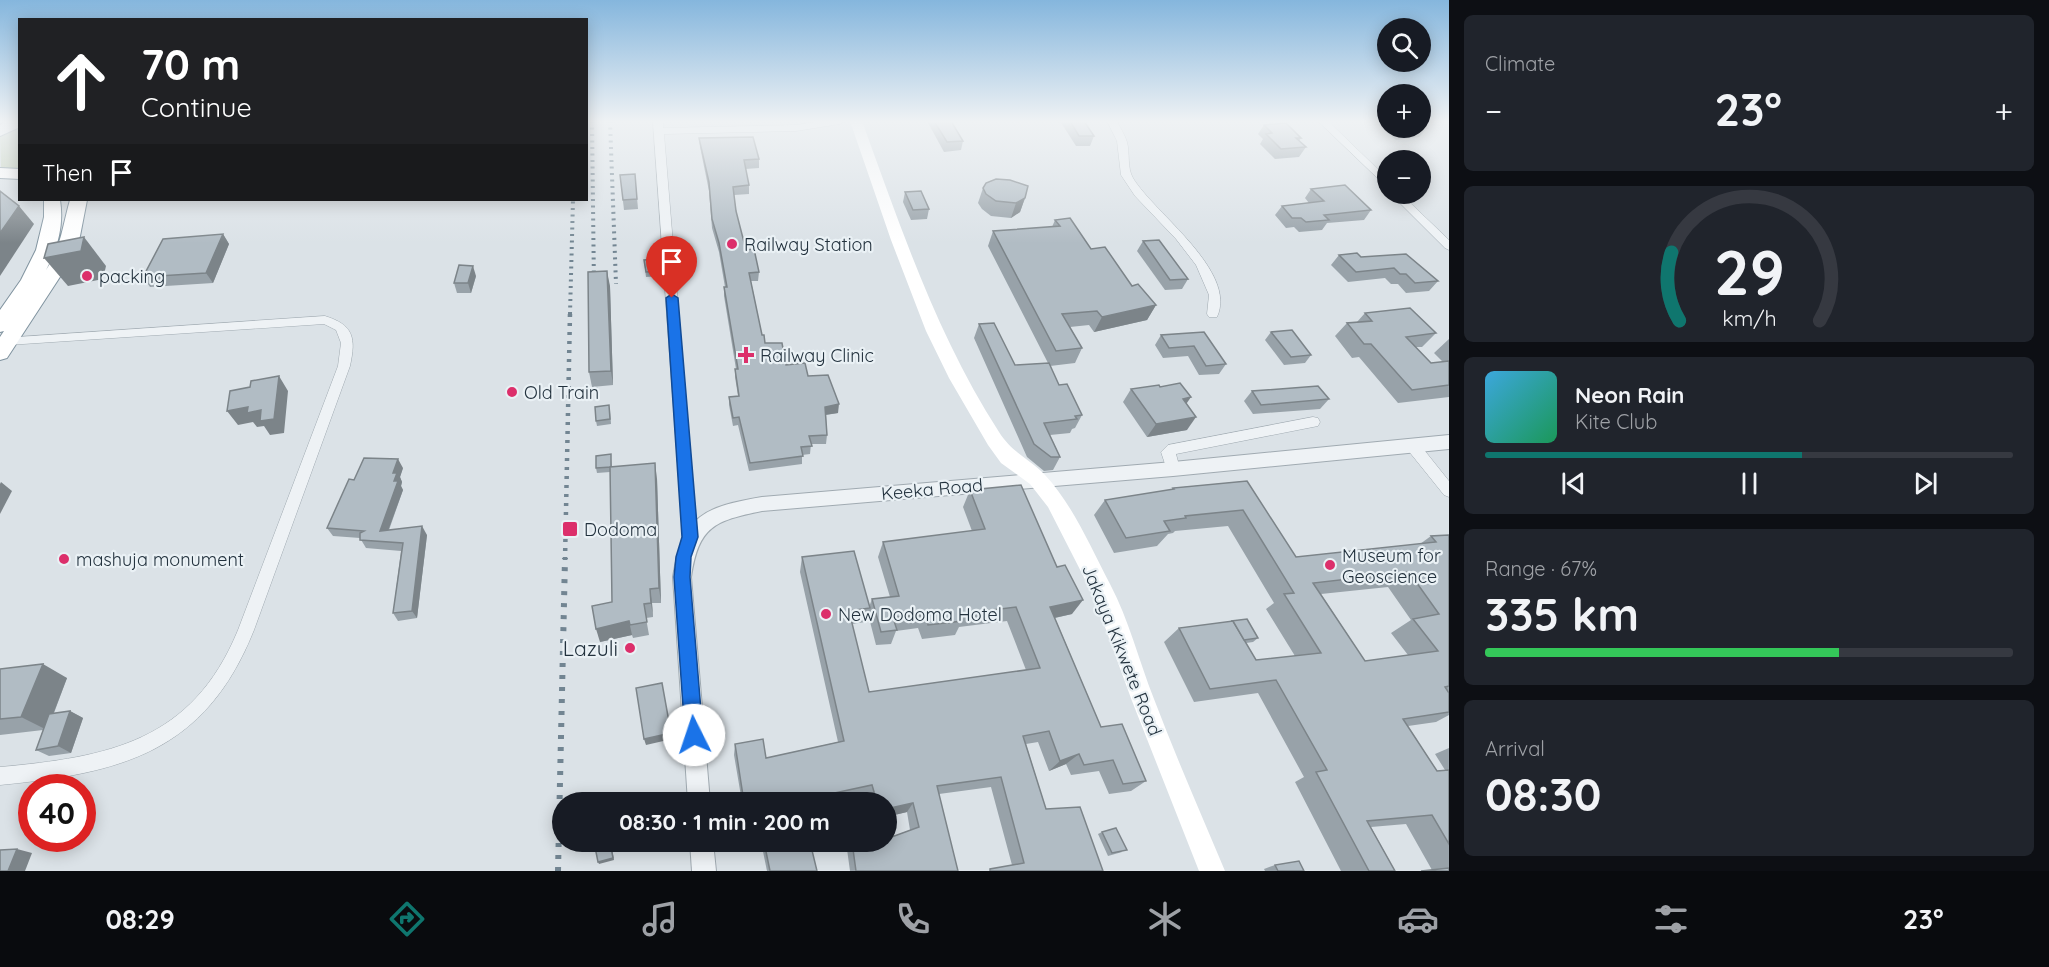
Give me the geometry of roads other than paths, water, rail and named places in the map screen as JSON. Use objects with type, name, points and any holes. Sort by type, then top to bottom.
[{"type":"highway","points":[[3,340],[44,254],[54,218],[52,201]]},
{"type":"highway","points":[[3,340],[62,260],[71,236],[78,201]]},
{"type":"main road","name":"Jakaya Kikwete Road","points":[[870,162],[934,331],[957,378],[994,440],[1008,458],[1037,479],[1055,501],[1104,594],[1143,701],[1212,871]]},
{"type":"street","points":[[662,162],[690,537],[684,557],[682,577],[698,792]]},
{"type":"street","points":[[1124,162],[1126,175],[1139,194],[1180,237],[1201,264],[1215,295],[1213,314]]},
{"type":"street","points":[[1364,162],[1377,174]]},
{"type":"street","points":[[1406,204],[1449,246]]},
{"type":"street","points":[[0,776],[86,766],[124,754],[151,743],[179,724],[206,697],[232,659],[285,527],[348,351],[346,334],[342,327],[325,320],[3,340]]},
{"type":"street","points":[[1173,469],[1168,452],[1173,448],[1313,422]]},
{"type":"street","name":"Keeka Road","points":[[690,537],[701,525],[714,517],[737,508],[762,504],[1173,469],[1449,442]]},
{"type":"street","points":[[1412,445],[1449,490]]},
{"type":"street","points":[[703,852],[704,871]]},
{"type":"railway","points":[[592,162],[594,288]]},
{"type":"railway","points":[[611,162],[616,284]]},
{"type":"railway","points":[[570,314],[573,201]]},
{"type":"railway","points":[[565,560],[570,313]]},
{"type":"railway","points":[[595,369],[595,393]]},
{"type":"railway","points":[[558,871],[565,558]]},
{"type":"place","name":"Railway Station","points":[[732,244]]},
{"type":"place","name":"packing","points":[[87,276]]},
{"type":"place","name":"Railway Clinic","points":[[746,355]]},
{"type":"place","name":"Old Train","points":[[512,392]]},
{"type":"place","name":"Dodoma","points":[[570,529]]},
{"type":"place","name":"mashuja monument","points":[[64,559]]},
{"type":"place","name":"Museum for Geoscience","points":[[1330,565]]},
{"type":"place","name":"New Dodoma Hotel","points":[[826,614]]},
{"type":"place","name":"Lazuli","points":[[630,648]]}]
